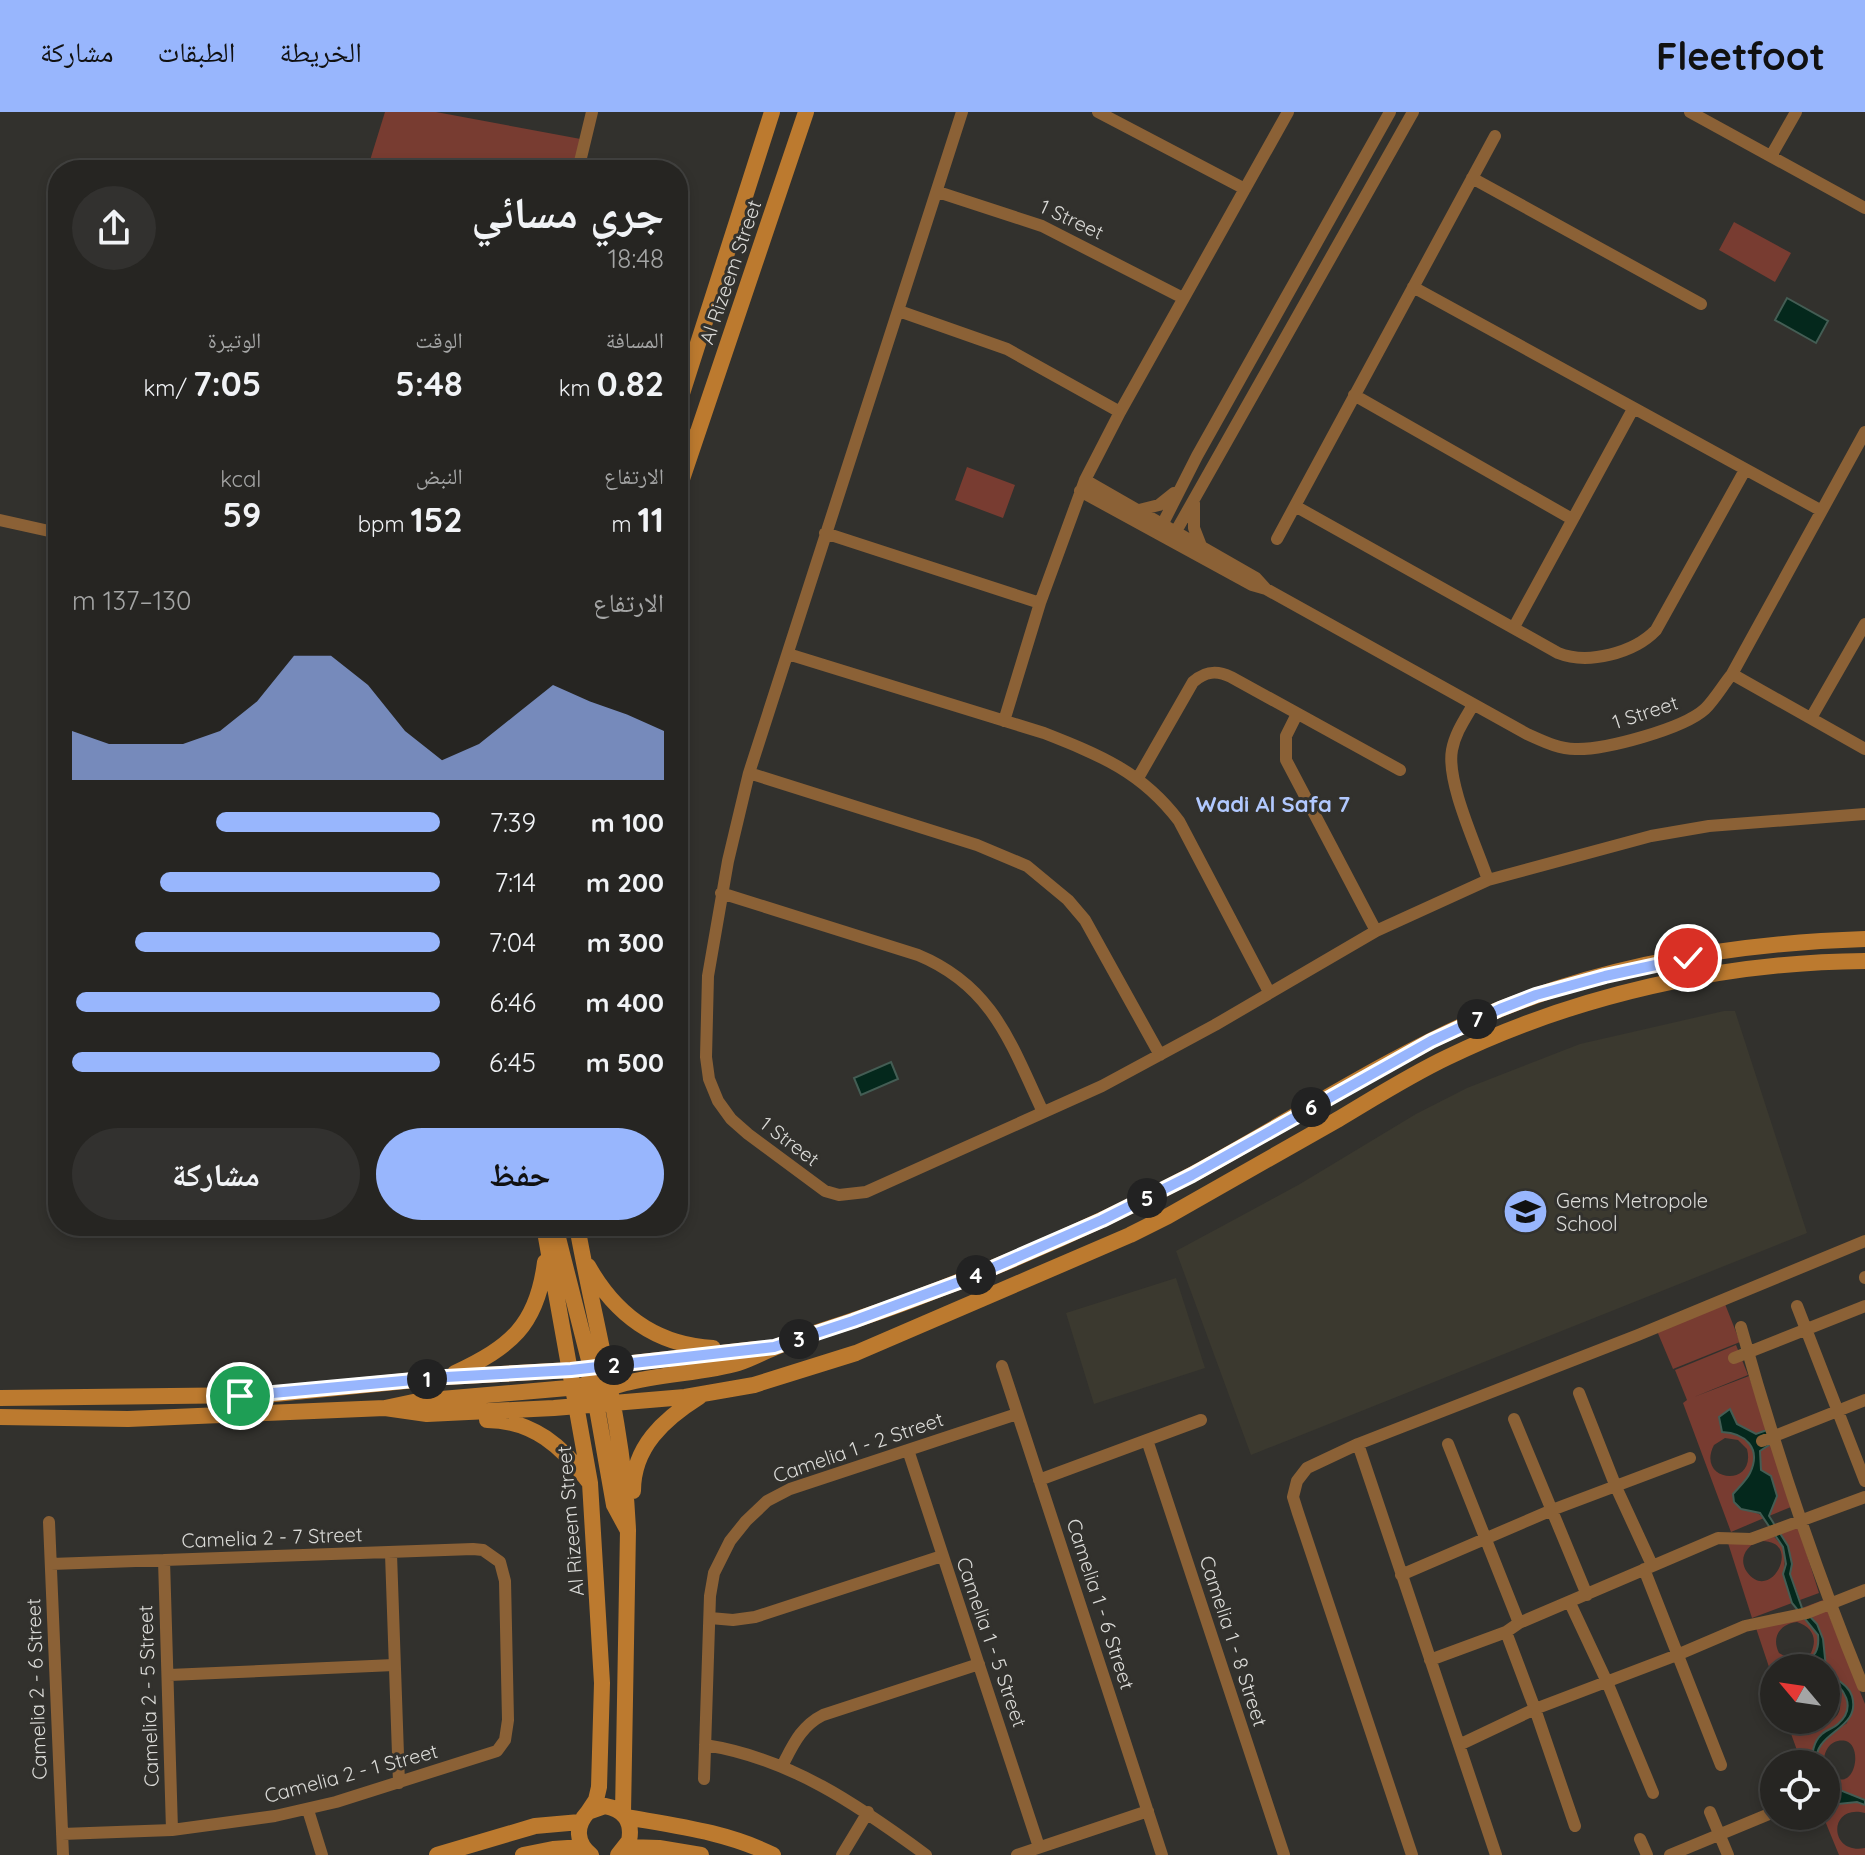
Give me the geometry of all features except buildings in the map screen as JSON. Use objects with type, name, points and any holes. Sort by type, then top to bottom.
[{"type":"street","points":[[580,160],[592,112]]},
{"type":"street","name":"Al Rizeem Street","points":[[688,373],[772,112]]},
{"type":"street","name":"Al Rizeem Street","points":[[688,445],[806,112]]},
{"type":"street","name":"1 Street","points":[[962,112],[749,773],[721,893],[708,976],[706,1057],[709,1079],[718,1101],[731,1119],[813,1183],[839,1195],[866,1192],[1102,1086],[1376,931],[1488,880],[1665,834],[1709,826],[1865,814]]},
{"type":"street","points":[[1098,112],[1245,189]]},
{"type":"street","points":[[1004,721],[1040,603],[1083,485],[1120,412],[1288,112]]},
{"type":"street","points":[[1161,529],[1184,481],[1390,112]]},
{"type":"street","points":[[1173,536],[1413,112]]},
{"type":"street","points":[[1690,112],[1865,208]]},
{"type":"street","points":[[1771,156],[1796,112]]},
{"type":"street","points":[[1277,539],[1495,136]]},
{"type":"street","points":[[1472,178],[1701,304]]},
{"type":"street","name":"1 Street","points":[[938,192],[1042,226],[1183,298]]},
{"type":"street","points":[[1413,287],[1820,510]]},
{"type":"street","points":[[899,311],[1007,349],[1120,412]]},
{"type":"street","points":[[688,362],[693,356]]},
{"type":"street","points":[[1354,395],[1572,519]]},
{"type":"street","points":[[1514,627],[1633,409]]},
{"type":"street","name":"1 Street","points":[[1266,589],[1473,705],[1557,747],[1594,747],[1686,722],[1705,709],[1732,674],[1865,432]]},
{"type":"street","points":[[1295,506],[1558,653],[1577,659],[1623,650],[1647,639],[1662,618],[1745,470]]},
{"type":"street","points":[[1139,510],[1165,502],[1184,481]]},
{"type":"street","points":[[1083,485],[1139,510],[1161,529]]},
{"type":"street","points":[[1083,485],[1252,585],[1266,589]]},
{"type":"street","points":[[1195,498],[1194,528],[1201,546]]},
{"type":"street","points":[[0,520],[48,531]]},
{"type":"street","points":[[825,533],[1040,603]]},
{"type":"street","points":[[1173,536],[1201,546],[1256,578],[1266,589]]},
{"type":"street","points":[[1811,718],[1865,624]]},
{"type":"street","points":[[788,654],[1004,721],[1083,749],[1138,778],[1161,797],[1179,821],[1269,992]]},
{"type":"street","points":[[1138,778],[1193,682],[1207,672],[1224,673],[1400,770]]},
{"type":"street","points":[[1732,674],[1865,749]]},
{"type":"street","points":[[1473,705],[1457,735],[1451,764],[1488,880]]},
{"type":"street","points":[[1297,714],[1286,736],[1286,760],[1376,931]]},
{"type":"street","points":[[749,773],[977,845],[1027,866],[1068,900],[1085,920],[1160,1055]]},
{"type":"street","points":[[721,893],[918,955],[947,969],[977,992],[998,1019],[1043,1112]]},
{"type":"street","points":[[0,1417],[128,1419],[385,1408],[418,1401],[596,1386],[738,1363],[774,1347],[924,1295],[1102,1220],[1192,1175],[1431,1041],[1536,995],[1629,970],[1740,949],[1865,939]]},
{"type":"street","points":[[0,1398],[240,1396],[446,1377],[571,1370],[596,1386],[703,1394],[788,1376],[856,1353],[1088,1255],[1168,1216],[1406,1078],[1524,1025],[1609,996],[1702,977],[1759,968],[1865,961]]},
{"type":"street","points":[[545,1236],[571,1370]]},
{"type":"street","points":[[558,1236],[596,1386]]},
{"type":"street","points":[[579,1236],[596,1386],[614,1505],[628,1530]]},
{"type":"street","points":[[1412,1855],[1293,1497],[1297,1481],[1307,1468],[1358,1444],[1638,1335],[1865,1241]]},
{"type":"street","points":[[446,1377],[496,1352],[521,1330],[540,1292],[546,1248]]},
{"type":"street","points":[[583,1256],[613,1302],[624,1314],[651,1332],[698,1347],[774,1347]]},
{"type":"street","points":[[1797,1306],[1865,1481]]},
{"type":"street","points":[[1734,1358],[1865,1306]]},
{"type":"street","points":[[1741,1327],[1767,1438],[1863,1686]]},
{"type":"street","name":"Camelia 1 - 6 Street","points":[[1002,1366],[1162,1855]]},
{"type":"street","points":[[385,1408],[427,1414],[578,1406],[596,1386]]},
{"type":"street","points":[[1579,1393],[1648,1567],[1677,1655],[1721,1765]]},
{"type":"street","points":[[622,1851],[631,1835],[624,1815],[623,1724],[628,1530],[633,1508],[633,1483],[641,1452],[668,1419],[703,1394]]},
{"type":"street","points":[[1767,1438],[1865,1400]]},
{"type":"street","name":"Al Rizeem Street","points":[[578,1406],[590,1483],[602,1683],[598,1794],[584,1817]]},
{"type":"street","points":[[385,1408],[404,1419],[420,1422],[496,1420],[522,1424],[565,1452],[590,1483]]},
{"type":"street","name":"Camelia 1 - 2 Street","points":[[704,1779],[710,1596],[720,1558],[739,1528],[767,1501],[790,1489],[1017,1414]]},
{"type":"street","points":[[1514,1419],[1587,1595]]},
{"type":"street","points":[[1039,1480],[1201,1420]]},
{"type":"street","name":"Camelia 1 - 8 Street","points":[[1147,1440],[1284,1855]]},
{"type":"street","points":[[1358,1444],[1496,1855]]},
{"type":"street","points":[[1448,1444],[1519,1623]]},
{"type":"street","name":"Camelia 1 - 5 Street","points":[[908,1450],[1039,1847]]},
{"type":"street","points":[[1401,1575],[1552,1510],[1690,1458]]},
{"type":"street","points":[[1430,1660],[1506,1632],[1519,1623],[1718,1538],[1751,1539],[1862,1498],[1865,1513]]},
{"type":"street","name":"Camelia 2 - 6 Street","points":[[49,1522],[63,1855]]},
{"type":"street","name":"Camelia 2 - 7 Street","points":[[51,1564],[473,1549],[493,1554],[500,1562],[505,1581],[508,1720],[502,1746]]},
{"type":"street","points":[[391,1554],[399,1783]]},
{"type":"street","points":[[710,1618],[733,1620],[755,1617],[942,1556]]},
{"type":"street","name":"Camelia 2 - 5 Street","points":[[164,1560],[172,1830]]},
{"type":"street","points":[[1459,1745],[1535,1709],[1745,1626],[1807,1613],[1865,1590]]},
{"type":"street","points":[[1570,1603],[1653,1793]]},
{"type":"street","points":[[1506,1632],[1575,1826]]},
{"type":"street","points":[[782,1766],[800,1733],[823,1715],[979,1664]]},
{"type":"street","points":[[169,1675],[394,1665]]},
{"type":"street","points":[[602,1683],[625,1684]]},
{"type":"street","points":[[601,1723],[623,1724]]},
{"type":"street","points":[[705,1745],[733,1750],[782,1766],[868,1812],[926,1855]]},
{"type":"street","name":"Camelia 2 - 1 Street","points":[[62,1834],[172,1830],[308,1810],[490,1754],[502,1746]]},
{"type":"street","points":[[437,1855],[535,1826],[584,1817],[605,1806],[624,1815],[745,1842],[773,1855]]},
{"type":"street","points":[[308,1810],[321,1855]]},
{"type":"street","points":[[1017,1855],[1148,1811]]},
{"type":"street","points":[[842,1853],[868,1812]]},
{"type":"street","points":[[1710,1812],[1728,1855]]},
{"type":"street","points":[[584,1817],[578,1835],[587,1851]]},
{"type":"street","points":[[1670,1855],[1760,1818]]},
{"type":"street","points":[[1640,1839],[1647,1855]]},
{"type":"street","points":[[622,1851],[659,1848],[701,1855]]},
{"type":"street","points":[[523,1855],[553,1849],[587,1851]]},
{"type":"shaded area","points":[[385,112],[436,112],[586,140],[580,160],[370,160]]},
{"type":"shaded area","points":[[1734,222],[1791,253],[1775,282],[1719,250]]},
{"type":"shaded area","points":[[1787,298],[1828,321],[1816,343],[1775,320]]},
{"type":"shaded area","points":[[967,467],[1015,485],[1003,518],[955,500]]},
{"type":"shaded area","name":"Gems Metropole School","points":[[1735,1011],[1807,1233],[1251,1455],[1176,1251],[1467,1088],[1580,1044]]},
{"type":"shaded area","points":[[891,1062],[898,1079],[861,1095],[854,1078]]},
{"type":"shaded area","points":[[1176,1278],[1205,1368],[1094,1404],[1066,1313]]},
{"type":"shaded area","points":[[1725,1304],[1740,1342],[1673,1369],[1657,1331]]},
{"type":"shaded area","points":[[1736,1345],[1748,1375],[1694,1397],[1749,1376],[1767,1430],[1756,1434],[1737,1424],[1730,1409],[1719,1417],[1722,1432],[1744,1439],[1754,1456],[1748,1475],[1733,1494],[1734,1502],[1764,1518],[1731,1532],[1683,1403],[1687,1400],[1675,1370]],"holes":[[[1725,1438],[1738,1440],[1747,1449],[1748,1462],[1736,1475],[1719,1473],[1710,1457],[1714,1445]]]},
{"type":"shaded area","points":[[1730,1409],[1737,1424],[1756,1434],[1767,1430],[1772,1443],[1760,1451],[1761,1470],[1771,1476],[1777,1496],[1769,1516],[1788,1546],[1792,1564],[1790,1574],[1802,1608],[1817,1624],[1825,1654],[1814,1654],[1818,1635],[1792,1603],[1783,1574],[1786,1564],[1783,1547],[1760,1513],[1741,1509],[1734,1502],[1733,1494],[1750,1473],[1754,1456],[1744,1439],[1722,1432],[1719,1417]]},
{"type":"shaded area","points":[[1772,1443],[1791,1507],[1769,1516],[1774,1504],[1761,1470],[1760,1451]]},
{"type":"shaded area","points":[[1796,1520],[1819,1593],[1800,1600],[1790,1573],[1792,1564],[1788,1546],[1776,1527]]},
{"type":"shaded area","points":[[1768,1529],[1783,1547],[1784,1574],[1792,1603],[1752,1618],[1728,1543]],"holes":[[[1759,1541],[1773,1543],[1780,1549],[1782,1558],[1779,1568],[1765,1581],[1756,1580],[1744,1567],[1743,1558],[1750,1546]]]},
{"type":"shaded area","points":[[1823,1600],[1865,1704],[1865,1800],[1840,1789],[1840,1779],[1849,1776],[1853,1769],[1855,1752],[1852,1745],[1841,1741],[1827,1750],[1818,1750],[1830,1735],[1840,1734],[1840,1728],[1847,1723],[1852,1696],[1840,1684],[1840,1654],[1824,1654],[1820,1631],[1802,1608]]},
{"type":"shaded area","points":[[1806,1619],[1818,1635],[1816,1653],[1809,1654],[1814,1643],[1810,1630],[1797,1622],[1786,1625],[1779,1632],[1776,1642],[1781,1654],[1765,1654],[1755,1625]]},
{"type":"shaded area","points":[[1840,1681],[1852,1696],[1853,1708],[1850,1717],[1840,1727],[1848,1704]]},
{"type":"shaded area","points":[[1840,1688],[1848,1704],[1840,1723]]},
{"type":"shaded area","points":[[1791,1734],[1824,1734],[1814,1750],[1797,1750]]},
{"type":"shaded area","points":[[1822,1734],[1832,1734],[1818,1750],[1814,1750]]},
{"type":"shaded area","points":[[1840,1789],[1865,1800],[1865,1805],[1857,1802],[1840,1804]]},
{"type":"shaded area","points":[[1857,1802],[1865,1805],[1865,1813],[1844,1815],[1840,1821],[1840,1804]]},
{"type":"shaded area","points":[[1829,1830],[1837,1830],[1844,1844],[1865,1848],[1865,1855],[1839,1855]]},
{"type":"place","name":"Gems Metropole School","points":[[1525,1212]]},
{"type":"district","name":"Wadi Al Safa 7","points":[[1273,804]]},
{"type":"route","points":[[240,1396],[446,1377],[571,1370],[774,1347],[967,1279],[1102,1220],[1192,1175],[1431,1041],[1500,1009],[1536,995],[1605,976],[1688,958]]}]
